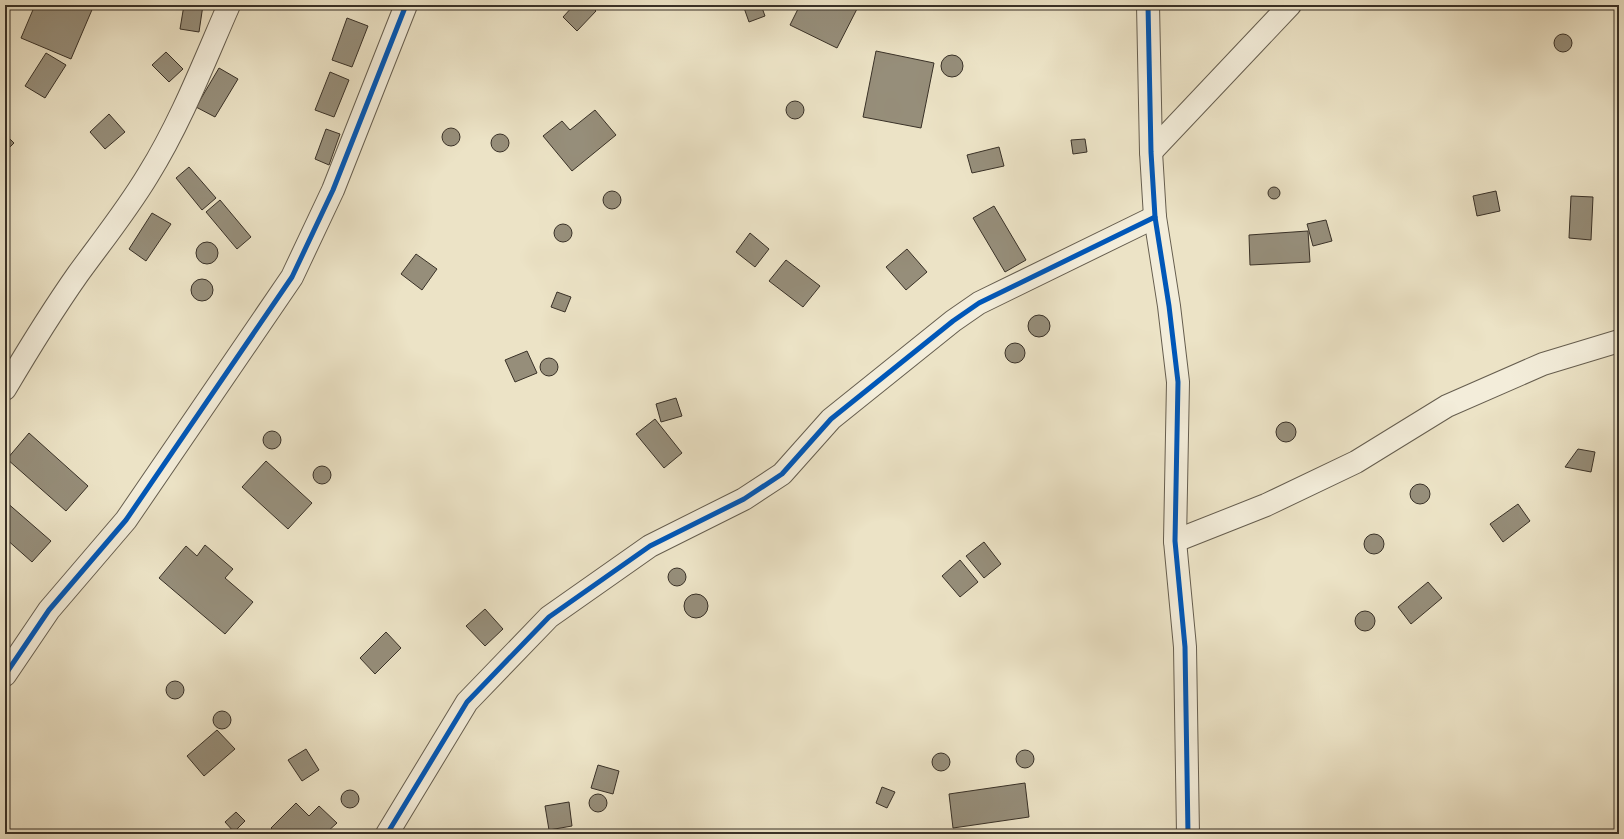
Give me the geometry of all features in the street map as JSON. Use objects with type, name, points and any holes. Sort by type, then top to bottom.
[{"type":"street","points":[[5,389],[42,328],[79,273],[112,230],[149,174],[184,108],[229,5]]},
{"type":"street","points":[[5,675],[49,610],[126,520],[292,276],[333,190],[406,5]]},
{"type":"street","points":[[1148,5],[1151,152],[1155,217],[1169,306],[1178,382],[1175,541],[1185,647],[1188,834]]},
{"type":"street","points":[[1151,152],[1290,5]]},
{"type":"street","points":[[387,834],[467,702],[549,617],[650,546],[744,500],[782,474],[831,419],[953,321],[979,303],[1155,217]]},
{"type":"street","points":[[1175,541],[1266,505],[1356,462],[1447,406],[1543,364],[1619,341]]},
{"type":"building","points":[[35,5],[94,5],[71,59],[21,38]]},
{"type":"building","points":[[184,5],[203,5],[199,32],[180,29]]},
{"type":"building","points":[[574,5],[590,5],[596,11],[577,31],[563,17]]},
{"type":"building","points":[[743,5],[761,5],[765,16],[749,22]]},
{"type":"building","points":[[800,5],[859,5],[837,48],[790,25]]},
{"type":"building","points":[[347,18],[368,26],[352,67],[332,60]]},
{"type":"building","points":[[1559,34],[1567,34],[1572,39],[1570,50],[1567,52],[1559,52],[1554,47],[1554,39]]},
{"type":"building","points":[[876,51],[934,63],[921,128],[863,117]]},
{"type":"building","points":[[166,52],[183,69],[169,82],[152,65]]},
{"type":"building","points":[[46,53],[66,65],[45,98],[25,86]]},
{"type":"building","points":[[952,55],[960,58],[963,66],[960,74],[952,77],[944,74],[941,66],[944,58]]},
{"type":"building","points":[[219,68],[238,79],[215,117],[196,107]]},
{"type":"building","points":[[330,72],[349,80],[334,117],[315,110]]},
{"type":"building","points":[[795,101],[801,104],[804,110],[801,116],[795,119],[789,116],[786,110],[789,104]]},
{"type":"building","points":[[595,110],[616,135],[572,171],[543,136],[562,121],[570,130]]},
{"type":"building","points":[[109,114],[125,132],[105,149],[90,132]]},
{"type":"building","points":[[451,128],[457,131],[460,137],[457,143],[451,146],[445,143],[442,137],[445,131]]},
{"type":"building","points":[[326,129],[340,134],[329,165],[315,159]]},
{"type":"building","points":[[5,134],[14,143],[5,152]]},
{"type":"building","points":[[500,134],[506,137],[509,143],[506,149],[500,152],[494,149],[491,143],[494,137]]},
{"type":"building","points":[[1085,139],[1087,152],[1073,154],[1071,140]]},
{"type":"building","points":[[999,147],[1004,166],[972,173],[967,155]]},
{"type":"building","points":[[189,167],[216,198],[202,210],[176,178]]},
{"type":"building","points":[[1272,187],[1276,187],[1280,193],[1276,199],[1272,199],[1268,195],[1268,191]]},
{"type":"building","points":[[612,191],[618,194],[621,200],[618,206],[612,209],[606,206],[603,200],[606,194]]},
{"type":"building","points":[[1496,191],[1500,211],[1477,216],[1473,196]]},
{"type":"building","points":[[1571,196],[1593,197],[1591,240],[1569,238]]},
{"type":"building","points":[[220,200],[251,237],[237,249],[206,212]]},
{"type":"building","points":[[994,206],[1026,260],[1005,272],[973,218]]},
{"type":"building","points":[[152,213],[171,224],[146,261],[129,249]]},
{"type":"building","points":[[1326,220],[1332,241],[1313,246],[1307,224]]},
{"type":"building","points":[[563,224],[569,227],[572,233],[569,239],[563,242],[557,239],[554,233],[557,227]]},
{"type":"building","points":[[1308,231],[1310,262],[1250,265],[1249,235]]},
{"type":"building","points":[[750,233],[769,249],[755,267],[736,252]]},
{"type":"building","points":[[207,242],[215,245],[218,253],[215,261],[207,264],[199,261],[196,253],[199,245]]},
{"type":"building","points":[[907,249],[927,272],[906,290],[886,267]]},
{"type":"building","points":[[416,254],[437,269],[422,290],[401,274]]},
{"type":"building","points":[[786,260],[820,286],[803,307],[769,281]]},
{"type":"building","points":[[202,279],[210,282],[213,290],[210,298],[202,301],[194,298],[191,290],[194,282]]},
{"type":"building","points":[[557,292],[571,297],[565,312],[551,307]]},
{"type":"building","points":[[1039,315],[1047,318],[1050,326],[1047,334],[1039,337],[1031,334],[1028,326],[1031,318]]},
{"type":"building","points":[[1015,343],[1022,346],[1025,353],[1022,360],[1015,363],[1008,360],[1005,353],[1008,346]]},
{"type":"building","points":[[527,351],[537,373],[515,382],[505,360]]},
{"type":"building","points":[[549,358],[555,361],[558,367],[555,373],[549,376],[543,373],[540,367],[543,361]]},
{"type":"building","points":[[676,398],[682,416],[661,422],[656,404]]},
{"type":"building","points":[[655,419],[682,453],[664,468],[636,434]]},
{"type":"building","points":[[1286,422],[1293,425],[1296,432],[1293,439],[1286,442],[1279,439],[1276,432],[1279,425]]},
{"type":"building","points":[[272,431],[278,434],[281,440],[278,446],[272,449],[266,446],[263,440],[266,434]]},
{"type":"building","points":[[29,433],[88,486],[66,511],[7,459]]},
{"type":"building","points":[[1578,449],[1595,452],[1591,472],[1565,467]]},
{"type":"building","points":[[266,461],[312,503],[288,529],[242,487]]},
{"type":"building","points":[[322,466],[328,469],[331,475],[328,481],[322,484],[316,481],[313,475],[316,469]]},
{"type":"building","points":[[1420,484],[1427,487],[1430,494],[1427,501],[1420,504],[1413,501],[1410,494],[1413,487]]},
{"type":"building","points":[[5,501],[51,541],[32,562],[5,538]]},
{"type":"building","points":[[1518,504],[1530,521],[1503,542],[1490,524]]},
{"type":"building","points":[[1374,534],[1381,537],[1384,544],[1381,551],[1374,554],[1367,551],[1364,544],[1367,537]]},
{"type":"building","points":[[984,542],[1001,564],[984,578],[966,556]]},
{"type":"building","points":[[205,545],[233,569],[225,578],[253,602],[225,634],[159,578],[186,546],[197,556]]},
{"type":"building","points":[[960,560],[978,582],[960,597],[942,576]]},
{"type":"building","points":[[677,568],[683,571],[686,577],[683,583],[677,586],[671,583],[668,577],[671,571]]},
{"type":"building","points":[[1428,582],[1442,598],[1411,624],[1398,607]]},
{"type":"building","points":[[696,594],[705,597],[708,606],[705,615],[696,618],[687,615],[684,606],[687,597]]},
{"type":"building","points":[[485,609],[503,629],[485,646],[466,626]]},
{"type":"building","points":[[1365,611],[1372,614],[1375,621],[1372,628],[1365,631],[1358,628],[1355,621],[1358,614]]},
{"type":"building","points":[[386,632],[401,648],[375,674],[360,658]]},
{"type":"building","points":[[175,681],[181,684],[184,690],[181,696],[175,699],[169,696],[166,690],[169,684]]},
{"type":"building","points":[[222,711],[228,714],[231,720],[228,726],[222,729],[216,726],[213,720],[216,714]]},
{"type":"building","points":[[217,730],[235,749],[204,776],[187,756]]},
{"type":"building","points":[[306,749],[319,770],[302,781],[288,760]]},
{"type":"building","points":[[1025,750],[1031,753],[1034,759],[1031,765],[1025,768],[1019,765],[1016,759],[1019,753]]},
{"type":"building","points":[[941,753],[947,756],[950,762],[947,768],[941,771],[935,768],[932,762],[935,756]]},
{"type":"building","points":[[598,765],[619,771],[613,794],[591,788]]},
{"type":"building","points":[[1025,783],[1029,817],[953,828],[949,794]]},
{"type":"building","points":[[882,787],[895,792],[887,808],[876,803]]},
{"type":"building","points":[[350,790],[356,793],[359,799],[356,805],[350,808],[344,805],[341,799],[344,793]]},
{"type":"building","points":[[598,794],[604,797],[607,803],[604,809],[598,812],[592,809],[589,803],[592,797]]},
{"type":"building","points":[[569,802],[572,826],[549,830],[545,806]]},
{"type":"building","points":[[296,803],[309,816],[319,806],[337,823],[326,833],[327,834],[277,834],[271,828]]},
{"type":"building","points":[[236,812],[245,821],[234,832],[225,822]]},
{"type":"cycle path","points":[[5,675],[49,610],[126,520],[292,277],[333,190],[406,5]]},
{"type":"cycle path","points":[[1148,5],[1151,152],[1155,217],[1169,306],[1178,382],[1175,541],[1185,647],[1188,834]]},
{"type":"cycle path","points":[[387,834],[467,702],[549,617],[650,546],[744,499],[782,474],[831,419],[953,321],[979,303],[1155,217]]}]
